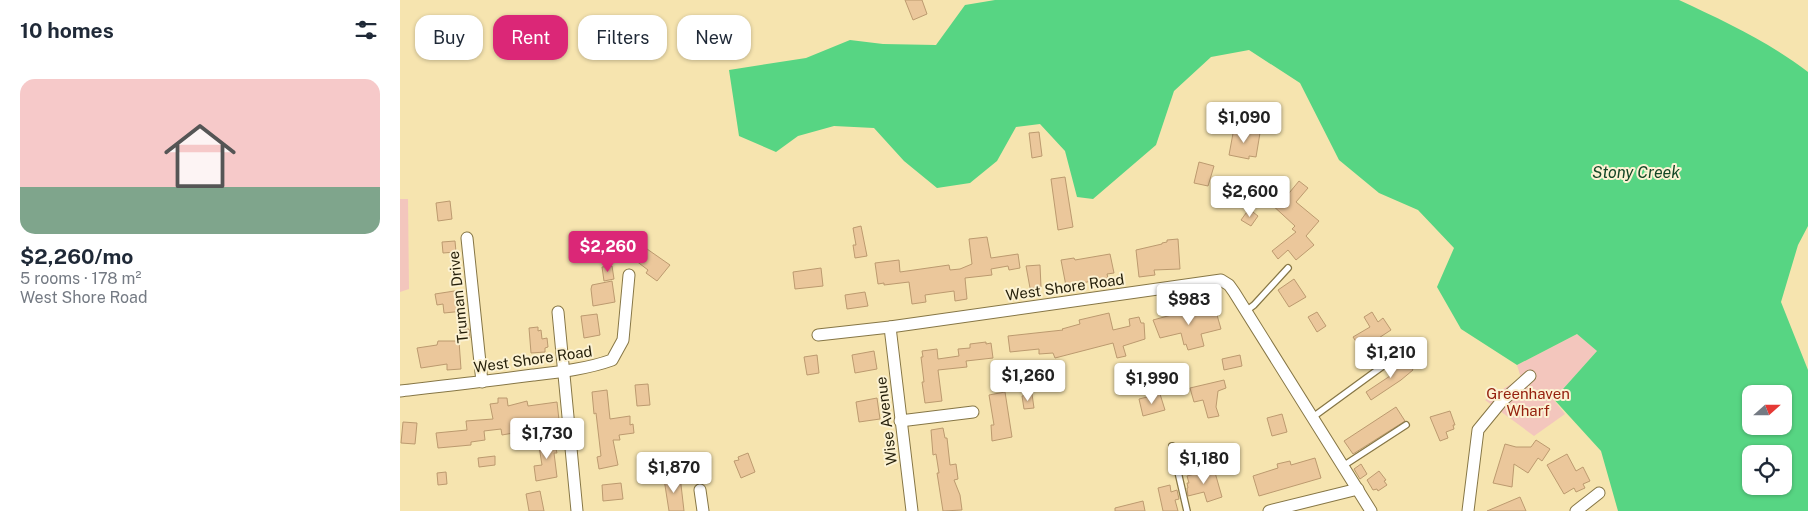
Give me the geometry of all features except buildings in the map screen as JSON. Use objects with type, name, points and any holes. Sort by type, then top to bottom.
[{"type":"street","name":"Truman Drive","points":[[468,238],[482,382]]},
{"type":"street","name":"West Shore Road","points":[[400,391],[564,371],[599,365],[612,360],[623,340],[629,275]]},
{"type":"street","name":"West Shore Road","points":[[818,335],[890,327],[1221,280],[1234,292],[1371,511]]},
{"type":"street","points":[[558,312],[577,511]]},
{"type":"street","name":"Wise Avenue","points":[[890,327],[912,511]]},
{"type":"street","points":[[1468,511],[1478,430],[1501,402],[1530,376]]},
{"type":"street","points":[[900,420],[973,412]]},
{"type":"street","points":[[1269,511],[1358,489]]},
{"type":"street","points":[[700,490],[703,511]]},
{"type":"street","points":[[1576,511],[1599,493]]},
{"type":"lane","points":[[1246,311],[1254,305],[1288,268]]},
{"type":"lane","points":[[1313,417],[1398,355]]},
{"type":"lane","points":[[1343,466],[1406,425]]},
{"type":"lane","points":[[1172,446],[1187,511]]},
{"type":"green space","points":[[400,199],[408,199],[409,289],[400,292]]},
{"type":"green space","name":"Greenhaven Wharf","points":[[1577,334],[1597,351],[1563,389],[1550,395],[1565,414],[1534,436],[1485,400],[1521,378],[1517,365]]},
{"type":"water","name":"Stony Creek","points":[[995,0],[1679,0],[1729,24],[1778,51],[1808,72],[1808,226],[1798,245],[1781,302],[1808,370],[1808,511],[1618,511],[1601,451],[1550,395],[1563,389],[1597,351],[1577,334],[1517,365],[1461,329],[1437,287],[1454,248],[1418,210],[1379,193],[1339,160],[1300,83],[1249,50],[1211,57],[1174,91],[1156,145],[1093,199],[1077,197],[1065,151],[1040,124],[1016,127],[997,161],[970,183],[937,188],[904,161],[874,128],[834,126],[798,136],[776,152],[739,136],[729,70],[806,58],[850,40],[883,44],[936,45],[965,5]]}]
